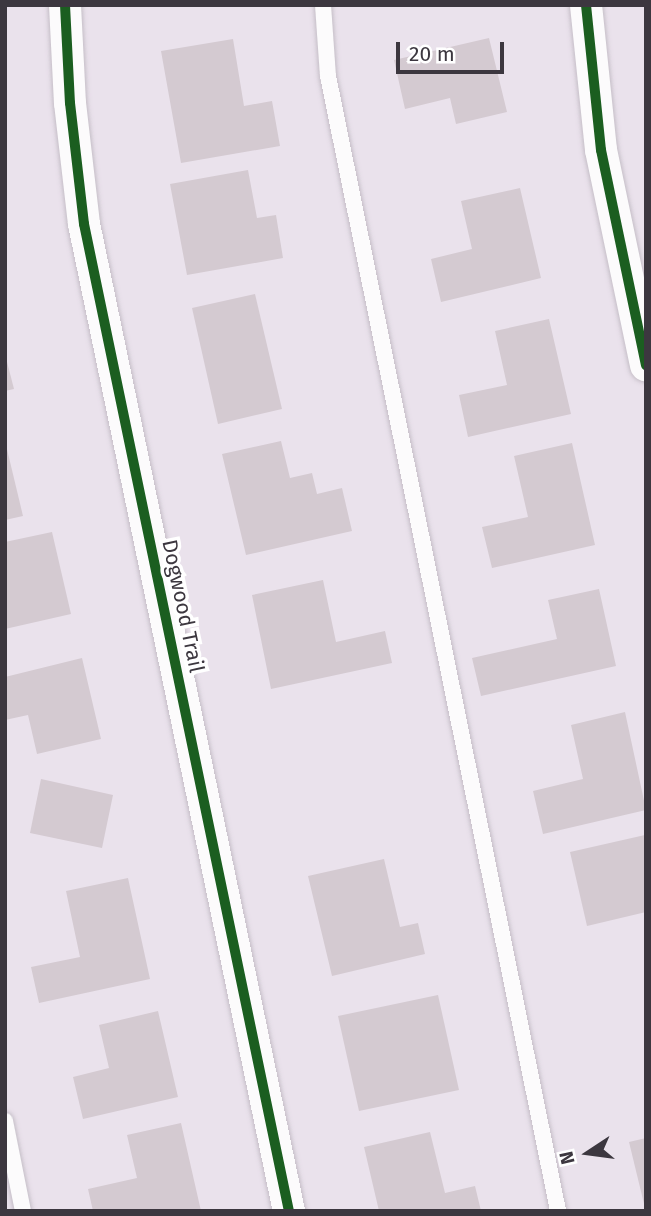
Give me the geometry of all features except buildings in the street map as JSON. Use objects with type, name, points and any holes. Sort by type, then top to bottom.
[{"type":"street","name":"Dogwood Trail","points":[[65,5],[70,103],[84,224],[289,1211]]},
{"type":"street","points":[[586,5],[601,150],[646,365]]},
{"type":"lane","points":[[323,5],[328,76],[558,1211]]},
{"type":"lane","points":[[5,1121],[23,1211]]},
{"type":"cycle path","points":[[65,5],[70,103],[84,224],[289,1211]]},
{"type":"cycle path","points":[[586,5],[601,150],[646,365]]}]
